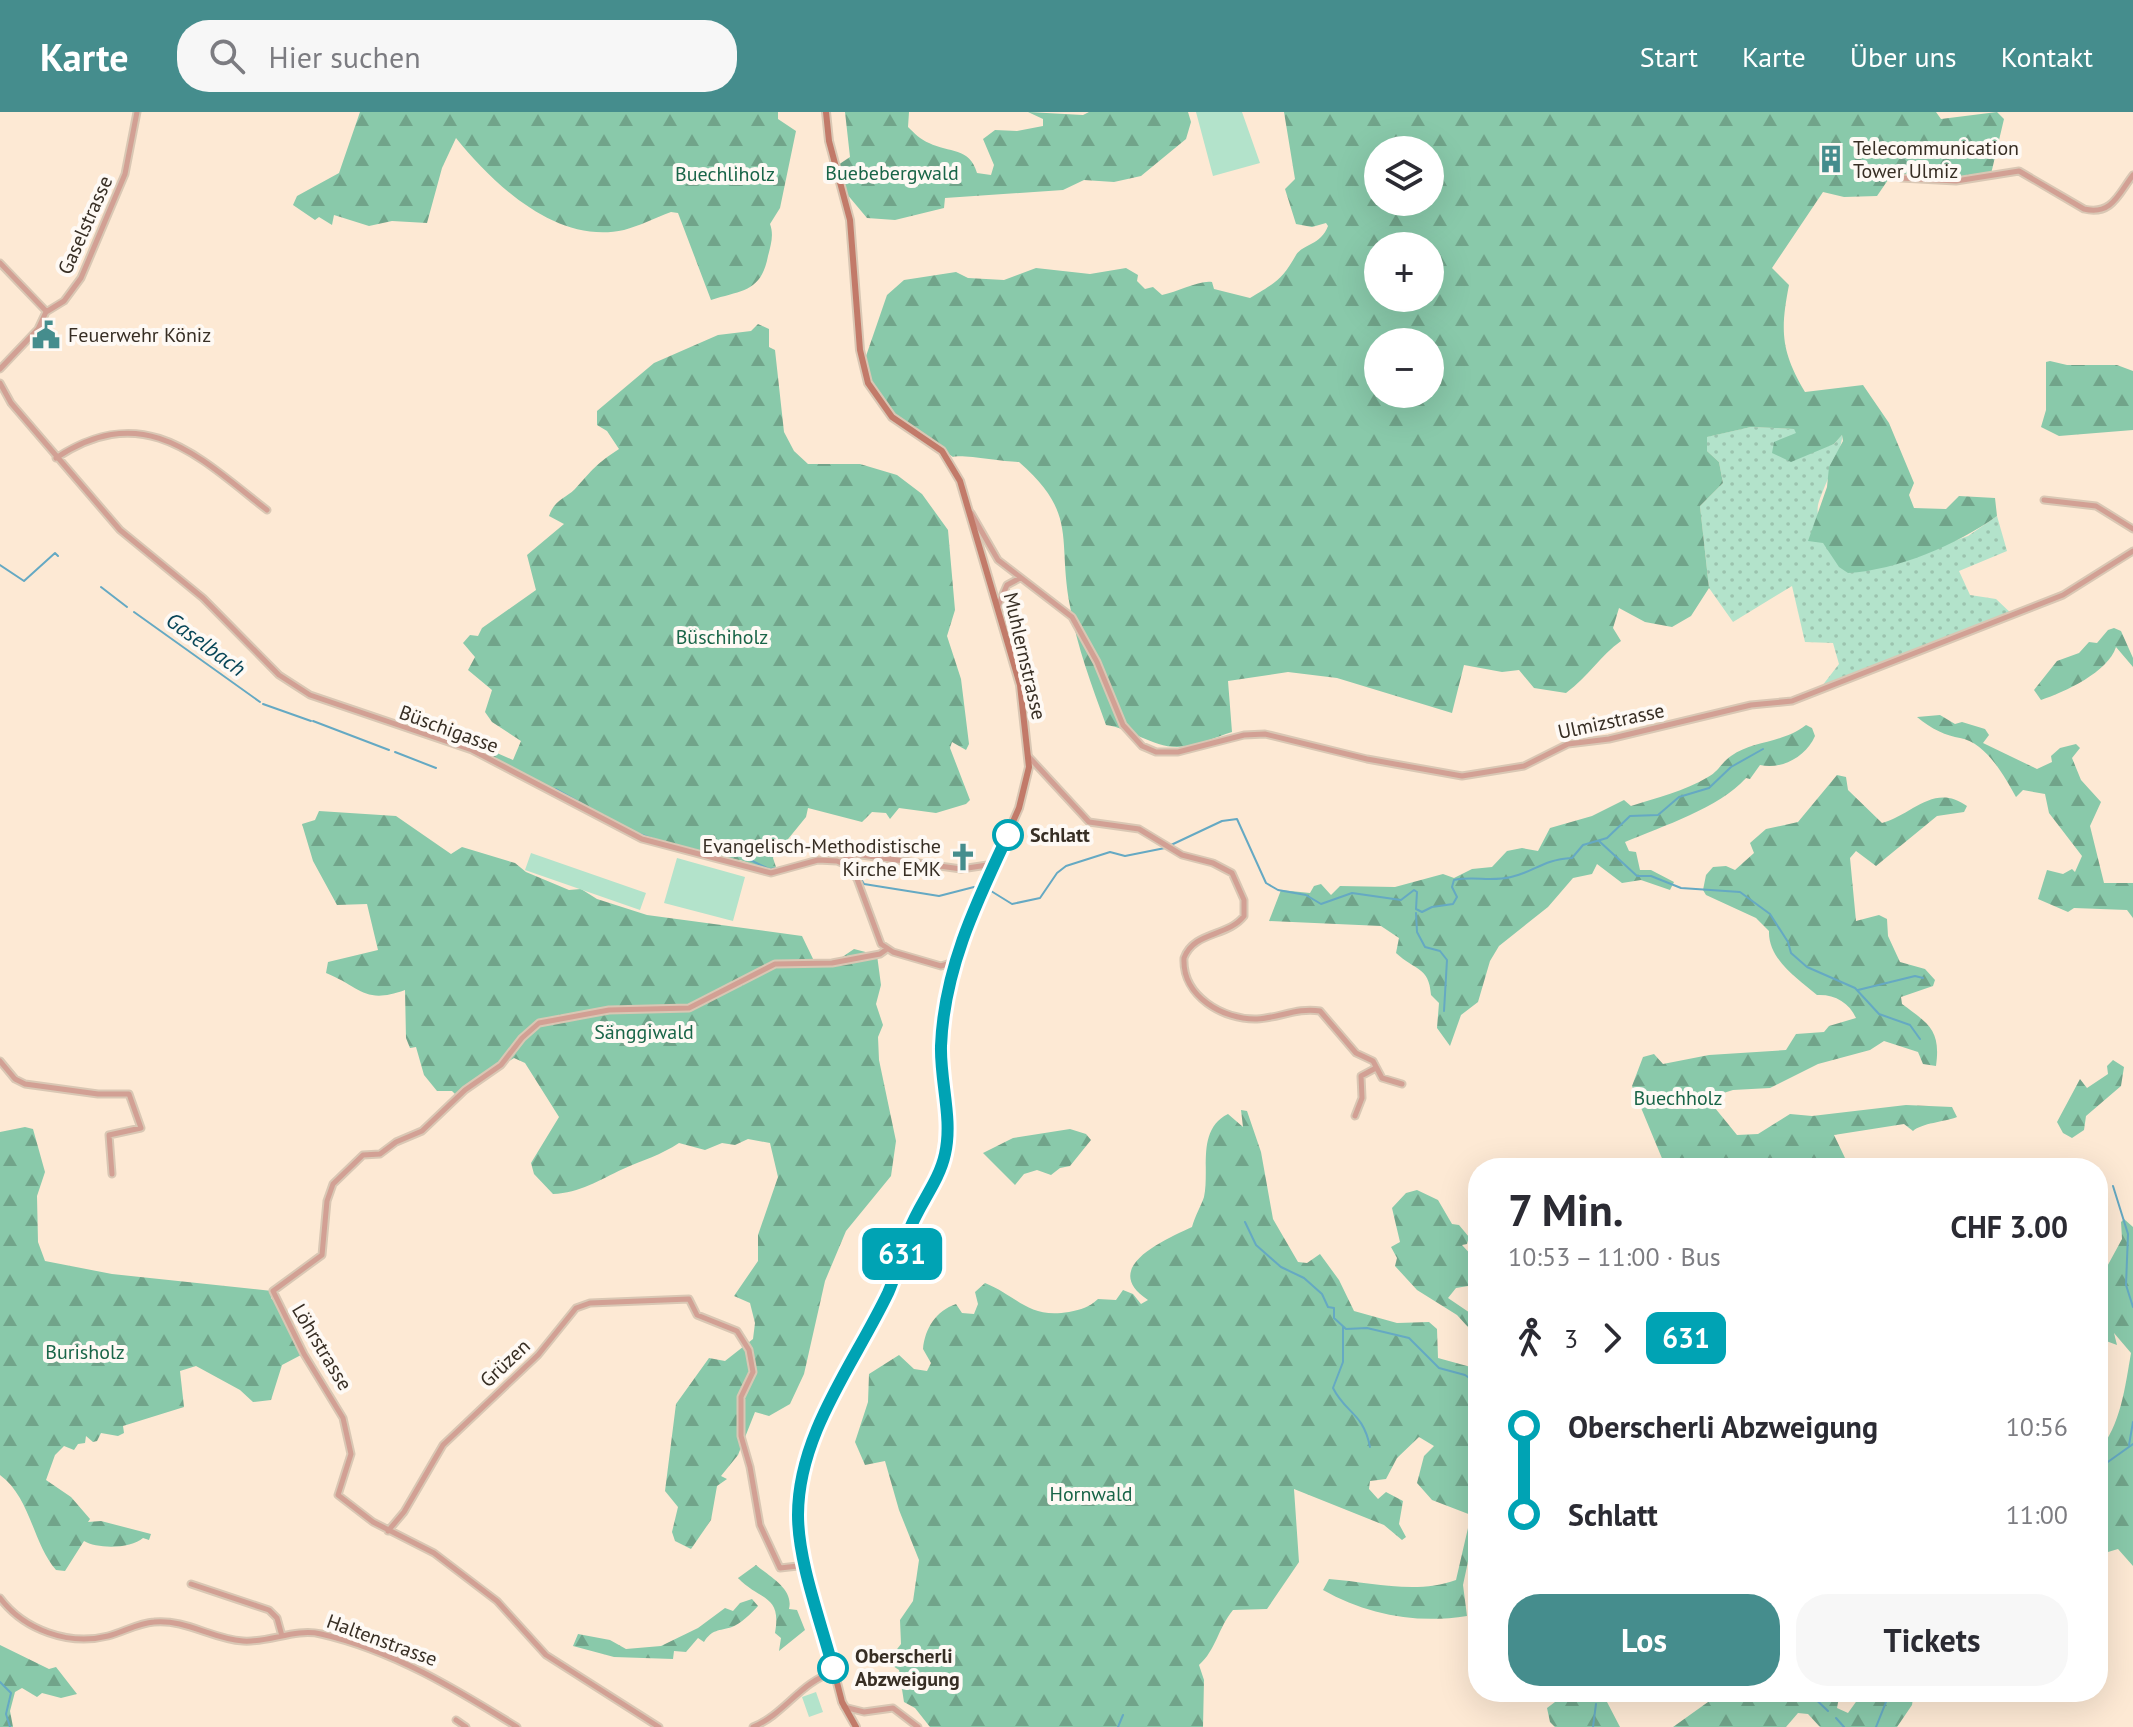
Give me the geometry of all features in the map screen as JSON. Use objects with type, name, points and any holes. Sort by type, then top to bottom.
[{"type":"street","name":"Gaselstrasse","points":[[0,369],[38,329],[46,312],[64,301],[84,272],[125,174],[137,112]]},
{"type":"street","name":"Muhlernstrasse","points":[[826,112],[829,141],[850,220],[860,350],[868,383],[892,417],[948,458],[971,513],[998,606],[1023,700],[1029,757],[1022,798],[950,978],[941,1059],[947,1120],[945,1154],[913,1222],[887,1295],[845,1369],[808,1458],[798,1515],[807,1565],[834,1672],[844,1707],[856,1727]]},
{"type":"street","points":[[1863,167],[1901,178],[1956,181],[2019,171],[2084,209],[2094,211],[2112,204],[2133,175]]},
{"type":"street","points":[[0,263],[46,312]]},
{"type":"street","name":"Büschigasse","points":[[0,383],[8,399],[56,458],[128,538],[203,598],[279,675],[310,695],[472,750],[642,839],[762,872],[782,872],[825,859],[841,862],[854,854],[961,869],[994,864]]},
{"type":"street","points":[[56,458],[81,443],[100,437],[155,435],[173,441],[218,470],[267,510]]},
{"type":"street","points":[[2044,500],[2096,506],[2133,529]]},
{"type":"street","name":"Ulmizstrasse","points":[[971,513],[992,553],[1072,617],[1097,662],[1123,725],[1146,748],[1161,753],[1183,752],[1244,735],[1265,734],[1456,776],[1517,768],[1563,745],[1602,741],[1751,705],[1792,701],[2063,595],[2133,551]]},
{"type":"street","points":[[998,606],[1007,585],[1022,577]]},
{"type":"street","points":[[1029,757],[1089,822],[1139,829],[1182,855],[1232,873],[1244,900],[1244,916],[1231,927],[1195,942],[1184,958],[1188,982],[1201,999],[1221,1012],[1253,1019],[1299,1011],[1320,1011],[1356,1053],[1373,1061],[1374,1069],[1386,1081],[1402,1084]]},
{"type":"street","points":[[841,862],[857,879],[876,936],[887,949],[941,966],[954,962]]},
{"type":"street","name":"Löhrstrasse","points":[[659,1727],[546,1655],[505,1609],[434,1553],[388,1531],[338,1495],[351,1454],[343,1418],[273,1295],[276,1286],[322,1255],[328,1196],[333,1184],[363,1155],[380,1154],[422,1131],[465,1090],[501,1065],[531,1030],[548,1020],[631,1008],[689,1008],[775,964],[832,963],[880,954],[887,949]]},
{"type":"street","points":[[941,966],[950,978]]},
{"type":"street","points":[[0,1061],[15,1079],[25,1084],[98,1094],[129,1094],[141,1128],[109,1135],[112,1174]]},
{"type":"street","points":[[1355,1116],[1362,1098],[1361,1076],[1374,1069]]},
{"type":"street","name":"Grüzen","points":[[388,1531],[404,1512],[443,1445],[538,1355],[576,1308],[590,1303],[689,1299],[697,1315],[737,1331],[749,1350],[753,1372],[741,1397],[739,1428],[760,1525],[780,1568],[807,1565]]},
{"type":"street","points":[[191,1584],[266,1608],[277,1618],[282,1636]]},
{"type":"street","name":"Haltenstrasse","points":[[0,1598],[25,1622],[56,1635],[77,1639],[104,1637],[157,1621],[182,1624],[245,1641],[308,1632],[324,1635],[429,1673],[517,1727]]},
{"type":"street","points":[[753,1727],[771,1722],[811,1681],[834,1672]]},
{"type":"street","points":[[844,1707],[862,1712],[893,1708],[918,1727]]},
{"type":"street","points":[[456,1720],[466,1727]]},
{"type":"green space","name":"Buechliholz","points":[[360,112],[778,112],[778,119],[796,131],[780,208],[770,224],[771,244],[761,277],[749,288],[711,300],[678,213],[671,212],[624,230],[599,232],[575,229],[551,220],[508,192],[456,138],[442,168],[427,223],[392,221],[369,226],[334,215],[332,225],[319,217],[315,220],[293,205],[297,196],[339,173]]},
{"type":"green space","name":"Buebebergwald","points":[[845,112],[909,112],[908,127],[920,138],[964,155],[977,173],[991,175],[994,165],[983,139],[995,130],[1017,131],[1043,126],[1043,119],[1028,112],[1083,115],[1089,112],[1188,112],[1191,122],[1186,139],[1141,176],[1114,182],[1084,180],[1063,190],[945,198],[944,208],[895,220],[867,218],[846,193],[838,165],[850,157]]},
{"type":"green space","points":[[1196,112],[1242,112],[1260,163],[1213,176]]},
{"type":"green space","points":[[1284,112],[1936,112],[1941,119],[1997,112],[2004,119],[1991,174],[1941,178],[1890,177],[1877,196],[1844,197],[1823,192],[1772,268],[1789,285],[1784,315],[1785,340],[1791,364],[1805,392],[1863,385],[1889,423],[1914,483],[1909,495],[1914,508],[1946,509],[1959,496],[1995,498],[1997,516],[1963,537],[1926,554],[1887,567],[1848,573],[1839,567],[1823,543],[1808,541],[1827,487],[1829,467],[1843,441],[1842,435],[1834,444],[1791,462],[1772,453],[1774,442],[1796,433],[1794,429],[1751,427],[1707,437],[1707,451],[1719,462],[1723,483],[1700,506],[1709,588],[1691,616],[1672,627],[1645,622],[1619,608],[1613,628],[1621,641],[1566,693],[1534,688],[1519,670],[1502,672],[1464,665],[1452,713],[1337,678],[1288,672],[1228,681],[1232,732],[1198,744],[1168,746],[1106,725],[1077,636],[1070,606],[1062,528],[1050,497],[1019,462],[953,457],[895,418],[873,392],[865,359],[887,295],[904,280],[956,272],[968,278],[1004,280],[1036,268],[1090,274],[1126,268],[1138,275],[1137,281],[1145,289],[1153,287],[1162,295],[1212,282],[1214,289],[1250,298],[1277,280],[1299,251],[1317,241],[1328,226],[1326,223],[1312,227],[1296,224],[1285,189],[1295,179]]},
{"type":"green space","name":"Büschiholz","points":[[758,324],[769,329],[769,347],[775,350],[784,432],[794,451],[808,464],[860,464],[897,475],[922,494],[948,530],[955,610],[947,636],[961,679],[969,744],[966,750],[952,742],[950,748],[970,800],[966,804],[936,813],[899,808],[890,819],[886,813],[872,812],[862,822],[808,808],[806,817],[784,844],[778,842],[773,858],[776,867],[771,871],[740,860],[714,859],[636,836],[567,795],[549,793],[464,747],[464,743],[472,742],[513,760],[521,741],[492,722],[485,712],[492,690],[468,670],[475,657],[463,643],[470,635],[478,636],[482,628],[536,590],[527,555],[564,524],[549,516],[551,510],[595,467],[619,449],[607,431],[597,425],[597,411],[654,363],[718,335],[751,331]]},
{"type":"green space","points":[[2046,362],[2067,365],[2117,365],[2133,371],[2133,430],[2059,436],[2041,427],[2046,410]]},
{"type":"green space","points":[[1751,427],[1794,429],[1819,449],[1834,444],[1842,435],[1818,505],[1823,543],[1893,563],[1968,536],[1997,516],[2007,551],[1959,571],[1970,595],[1996,599],[2015,617],[1822,686],[1839,664],[1833,643],[1805,642],[1792,586],[1733,622],[1709,588],[1700,506],[1723,483],[1719,462],[1707,451],[1706,437]]},
{"type":"green space","points":[[2114,628],[2121,631],[2133,658],[2133,667],[2116,647],[2095,673],[2041,700],[2034,690],[2057,661],[2079,653],[2089,642],[2097,643],[2108,630]]},
{"type":"green space","points":[[1940,715],[1955,724],[1962,722],[1985,729],[1989,735],[1983,743],[2037,769],[2052,762],[2051,756],[2060,748],[2076,744],[2080,748],[2072,758],[2081,780],[2101,802],[2090,826],[2104,883],[2133,883],[2133,918],[2127,910],[2074,908],[2068,912],[2038,899],[2047,870],[2063,874],[2072,869],[2075,872],[2082,856],[2049,813],[2045,794],[2023,790],[2016,797],[1993,761],[1978,746],[1939,731],[1917,717]]},
{"type":"green space","points":[[1806,725],[1812,728],[1815,736],[1799,756],[1776,766],[1760,765],[1750,779],[1746,778],[1735,789],[1706,807],[1625,842],[1629,851],[1636,852],[1640,870],[1651,870],[1674,882],[1670,890],[1641,880],[1622,883],[1597,864],[1592,874],[1573,878],[1548,907],[1499,946],[1490,961],[1478,1002],[1461,1015],[1450,1046],[1437,1028],[1439,1003],[1431,995],[1427,979],[1396,953],[1399,938],[1381,926],[1269,921],[1281,890],[1310,893],[1314,886],[1321,884],[1331,895],[1340,886],[1395,887],[1443,874],[1454,878],[1472,869],[1492,867],[1507,851],[1522,848],[1538,851],[1550,828],[1592,816],[1624,800],[1631,806],[1680,790],[1711,775],[1740,751],[1787,736]]},
{"type":"green space","name":"Buechholz","points":[[1837,775],[1846,777],[1848,790],[1882,823],[1923,802],[1944,797],[1967,806],[1964,812],[1937,816],[1876,866],[1856,851],[1850,858],[1856,921],[1879,915],[1887,919],[1888,936],[1900,962],[1925,969],[1935,980],[1933,986],[1901,997],[1902,1004],[1926,1023],[1935,1036],[1936,1066],[1923,1064],[1918,1052],[1884,1041],[1870,1050],[1818,1064],[1770,1088],[1733,1090],[1714,1096],[1715,1108],[1737,1135],[1758,1134],[1790,1114],[1812,1116],[1906,1105],[1952,1107],[1957,1117],[1913,1131],[1904,1124],[1834,1135],[1845,1158],[1662,1158],[1632,1086],[1643,1057],[1654,1054],[1663,1064],[1709,1055],[1786,1050],[1796,1034],[1824,1032],[1829,1026],[1856,1018],[1845,1003],[1817,995],[1785,967],[1773,950],[1769,931],[1756,918],[1706,895],[1703,890],[1706,875],[1713,867],[1726,866],[1735,870],[1754,853],[1750,843],[1766,829],[1798,822]]},
{"type":"green space","name":"Sänggiwald","points":[[319,811],[396,816],[451,854],[462,847],[515,863],[526,872],[569,890],[581,889],[597,899],[647,915],[802,936],[815,963],[832,964],[854,949],[877,955],[881,985],[876,1004],[883,1025],[878,1037],[879,1060],[896,1141],[891,1176],[846,1231],[825,1281],[804,1374],[790,1404],[769,1416],[755,1412],[738,1455],[721,1476],[727,1479],[717,1486],[711,1520],[691,1549],[675,1541],[672,1532],[678,1507],[665,1491],[676,1404],[709,1358],[725,1361],[753,1339],[755,1323],[750,1303],[734,1296],[758,1261],[758,1235],[778,1177],[770,1143],[748,1139],[735,1145],[722,1143],[705,1150],[679,1143],[589,1185],[553,1194],[534,1174],[531,1163],[559,1117],[525,1063],[514,1058],[456,1095],[452,1091],[437,1091],[424,1075],[416,1047],[410,1048],[406,1038],[405,990],[371,995],[326,973],[328,962],[378,950],[367,904],[337,905],[313,861],[302,824],[315,820]]},
{"type":"green space","points":[[531,853],[646,893],[640,910],[525,870]]},
{"type":"green space","points":[[677,858],[745,877],[733,921],[664,903]]},
{"type":"green space","points":[[2113,1060],[2124,1067],[2121,1086],[2086,1116],[2084,1130],[2072,1138],[2063,1133],[2057,1122],[2080,1079],[2087,1088],[2108,1074],[2107,1066]]},
{"type":"green space","name":"Hornwald","points":[[1241,1110],[1247,1111],[1261,1152],[1273,1219],[1298,1262],[1307,1263],[1320,1254],[1339,1280],[1354,1311],[1397,1323],[1429,1322],[1437,1329],[1438,1358],[1468,1366],[1468,1514],[1432,1500],[1417,1483],[1424,1456],[1434,1446],[1419,1437],[1397,1458],[1386,1479],[1370,1481],[1369,1489],[1378,1499],[1386,1492],[1403,1501],[1399,1524],[1406,1537],[1402,1540],[1384,1525],[1294,1489],[1299,1562],[1267,1609],[1233,1610],[1199,1665],[1204,1680],[1203,1727],[930,1727],[915,1708],[904,1702],[899,1670],[887,1662],[901,1644],[900,1620],[913,1601],[919,1560],[899,1510],[885,1461],[865,1465],[855,1442],[868,1402],[869,1374],[899,1355],[914,1369],[927,1371],[931,1363],[923,1349],[933,1321],[956,1304],[962,1313],[974,1314],[978,1304],[975,1292],[985,1283],[1033,1310],[1043,1312],[1069,1312],[1098,1299],[1116,1300],[1123,1290],[1133,1294],[1141,1304],[1148,1300],[1135,1288],[1130,1277],[1133,1266],[1153,1247],[1192,1227],[1204,1197],[1208,1140],[1218,1121],[1228,1114],[1243,1127]]},
{"type":"green space","name":"Burisholz","points":[[25,1127],[33,1129],[45,1172],[37,1196],[38,1242],[45,1261],[112,1274],[272,1291],[271,1298],[282,1309],[301,1355],[282,1365],[271,1400],[253,1402],[240,1390],[196,1366],[180,1371],[184,1407],[123,1426],[124,1433],[118,1436],[101,1433],[93,1442],[86,1436],[85,1443],[78,1444],[74,1450],[64,1446],[55,1455],[46,1480],[71,1497],[90,1519],[88,1522],[101,1521],[151,1534],[149,1540],[143,1538],[114,1547],[84,1541],[65,1571],[56,1570],[48,1559],[25,1508],[0,1475],[0,1132]]},
{"type":"green space","points":[[1070,1129],[1086,1134],[1091,1140],[1070,1166],[1060,1168],[1051,1175],[1037,1170],[1024,1174],[1015,1185],[983,1153],[1013,1138]]},
{"type":"green space","points":[[1417,1190],[1438,1200],[1452,1224],[1459,1225],[1468,1236],[1467,1244],[1462,1245],[1468,1251],[1468,1286],[1456,1288],[1448,1298],[1468,1312],[1468,1327],[1457,1315],[1417,1290],[1395,1266],[1397,1258],[1391,1247],[1400,1242],[1392,1208],[1406,1193]]},
{"type":"green space","points":[[2124,1219],[2133,1227],[2133,1566],[2118,1549],[2108,1552],[2108,1437],[2117,1418],[2131,1353],[2114,1333],[2117,1345],[2108,1342],[2108,1265],[2122,1239],[2121,1222]]},
{"type":"green space","name":"Hornwald","points":[[1468,1528],[1468,1562],[1463,1585],[1467,1616],[1430,1619],[1393,1615],[1357,1606],[1323,1590],[1329,1579],[1409,1587],[1456,1580]]},
{"type":"green space","points":[[756,1565],[784,1589],[790,1602],[789,1609],[797,1610],[805,1630],[779,1651],[781,1638],[775,1633],[772,1605],[738,1578]]},
{"type":"green space","points":[[752,1599],[758,1606],[742,1621],[713,1633],[704,1642],[698,1638],[686,1652],[674,1651],[673,1659],[614,1657],[573,1646],[578,1634],[610,1640],[626,1649],[661,1646],[698,1628],[725,1608],[733,1611],[740,1603]]},
{"type":"green space","points":[[0,1645],[49,1669],[56,1667],[77,1694],[61,1698],[42,1693],[37,1697],[22,1688],[15,1692],[10,1711],[13,1727],[0,1727]]},
{"type":"green space","points":[[816,1692],[823,1712],[809,1717],[802,1697]]},
{"type":"green space","points":[[1555,1702],[1607,1702],[1620,1727],[1555,1727],[1550,1722],[1547,1708]]},
{"type":"green space","points":[[1708,1702],[1838,1702],[1837,1708],[1848,1713],[1856,1702],[1912,1702],[1897,1727],[1820,1727],[1808,1714],[1798,1713],[1786,1727],[1673,1727]]},
{"type":"waterway","name":"Gaselbach","points":[[0,565],[24,581],[55,553],[58,556]]},
{"type":"waterway","name":"Gaselbach","points":[[101,587],[127,607]]},
{"type":"waterway","name":"Gaselbach","points":[[134,612],[260,702]]},
{"type":"waterway","name":"Gaselbach","points":[[263,704],[311,721]]},
{"type":"waterway","name":"Gaselbach","points":[[313,721],[389,750]]},
{"type":"waterway","name":"Gaselbach","points":[[1171,845],[1222,821],[1237,819],[1266,883],[1278,890],[1306,895],[1321,904],[1352,893],[1401,900],[1414,890],[1417,892],[1416,909],[1422,912],[1453,904],[1457,897],[1452,887],[1454,880],[1504,878],[1520,875],[1553,861],[1572,858],[1583,845],[1607,838],[1630,816],[1658,815],[1679,797],[1709,788],[1731,767],[1763,749]]},
{"type":"waterway","name":"Gaselbach","points":[[395,752],[436,768]]},
{"type":"waterway","name":"Gaselbach","points":[[556,789],[604,816]]},
{"type":"waterway","name":"Gaselbach","points":[[631,831],[665,843]]},
{"type":"waterway","points":[[1599,841],[1637,876],[1651,876],[1681,888],[1740,892],[1770,914],[1788,942],[1791,953],[1807,967],[1855,988],[1879,1014],[1910,1025],[1920,1039]]},
{"type":"waterway","name":"Gaselbach","points":[[683,847],[696,850]]},
{"type":"waterway","name":"Gaselbach","points":[[991,891],[1012,904],[1040,898],[1057,873],[1066,866],[1110,852],[1125,856],[1165,848]]},
{"type":"waterway","name":"Gaselbach","points":[[702,852],[742,856],[769,869],[780,868]]},
{"type":"waterway","name":"Gaselbach","points":[[851,862],[864,884],[939,896],[974,887]]},
{"type":"waterway","points":[[1416,913],[1417,932],[1425,947],[1440,951],[1447,960],[1444,1011]]},
{"type":"waterway","points":[[1858,990],[1915,976],[1923,978]]},
{"type":"waterway","points":[[2113,1186],[2128,1234],[2126,1285],[2133,1307]]},
{"type":"waterway","points":[[1245,1222],[1256,1245],[1281,1267],[1304,1278],[1322,1294],[1328,1307],[1334,1308],[1334,1318],[1346,1329],[1367,1328],[1409,1338],[1439,1368],[1468,1377]]},
{"type":"waterway","points":[[1343,1327],[1343,1362],[1333,1388],[1359,1420],[1370,1447]]},
{"type":"waterway","points":[[2129,1445],[2133,1422]]},
{"type":"waterway","points":[[2108,1462],[2133,1444]]},
{"type":"waterway","points":[[0,1682],[11,1693],[6,1714],[10,1727]]},
{"type":"waterway","points":[[1819,1702],[1828,1711]]},
{"type":"waterway","points":[[1876,1727],[1886,1702]]},
{"type":"waterway","points":[[1593,1727],[1596,1704]]},
{"type":"waterway","points":[[1118,1727],[1123,1715]]},
{"type":"waterway","points":[[1836,1718],[1844,1727]]},
{"type":"bus line","name":"631","points":[[833,1668],[799,1534],[801,1482],[812,1444],[837,1387],[887,1295],[913,1222],[943,1161],[948,1133],[941,1059],[947,994],[961,941],[1008,835]]},
{"type":"place","name":"Telecommunication Tower Ulmiz","points":[[1831,159]]},
{"type":"place","name":"Feuerwehr Köniz","points":[[46,335]]},
{"type":"place","name":"Schlatt","points":[[1008,835]]},
{"type":"place","name":"Evangelisch-Methodistische Kirche EMK","points":[[963,857]]},
{"type":"place","name":"Oberscherli Abzweigung","points":[[833,1668]]}]
